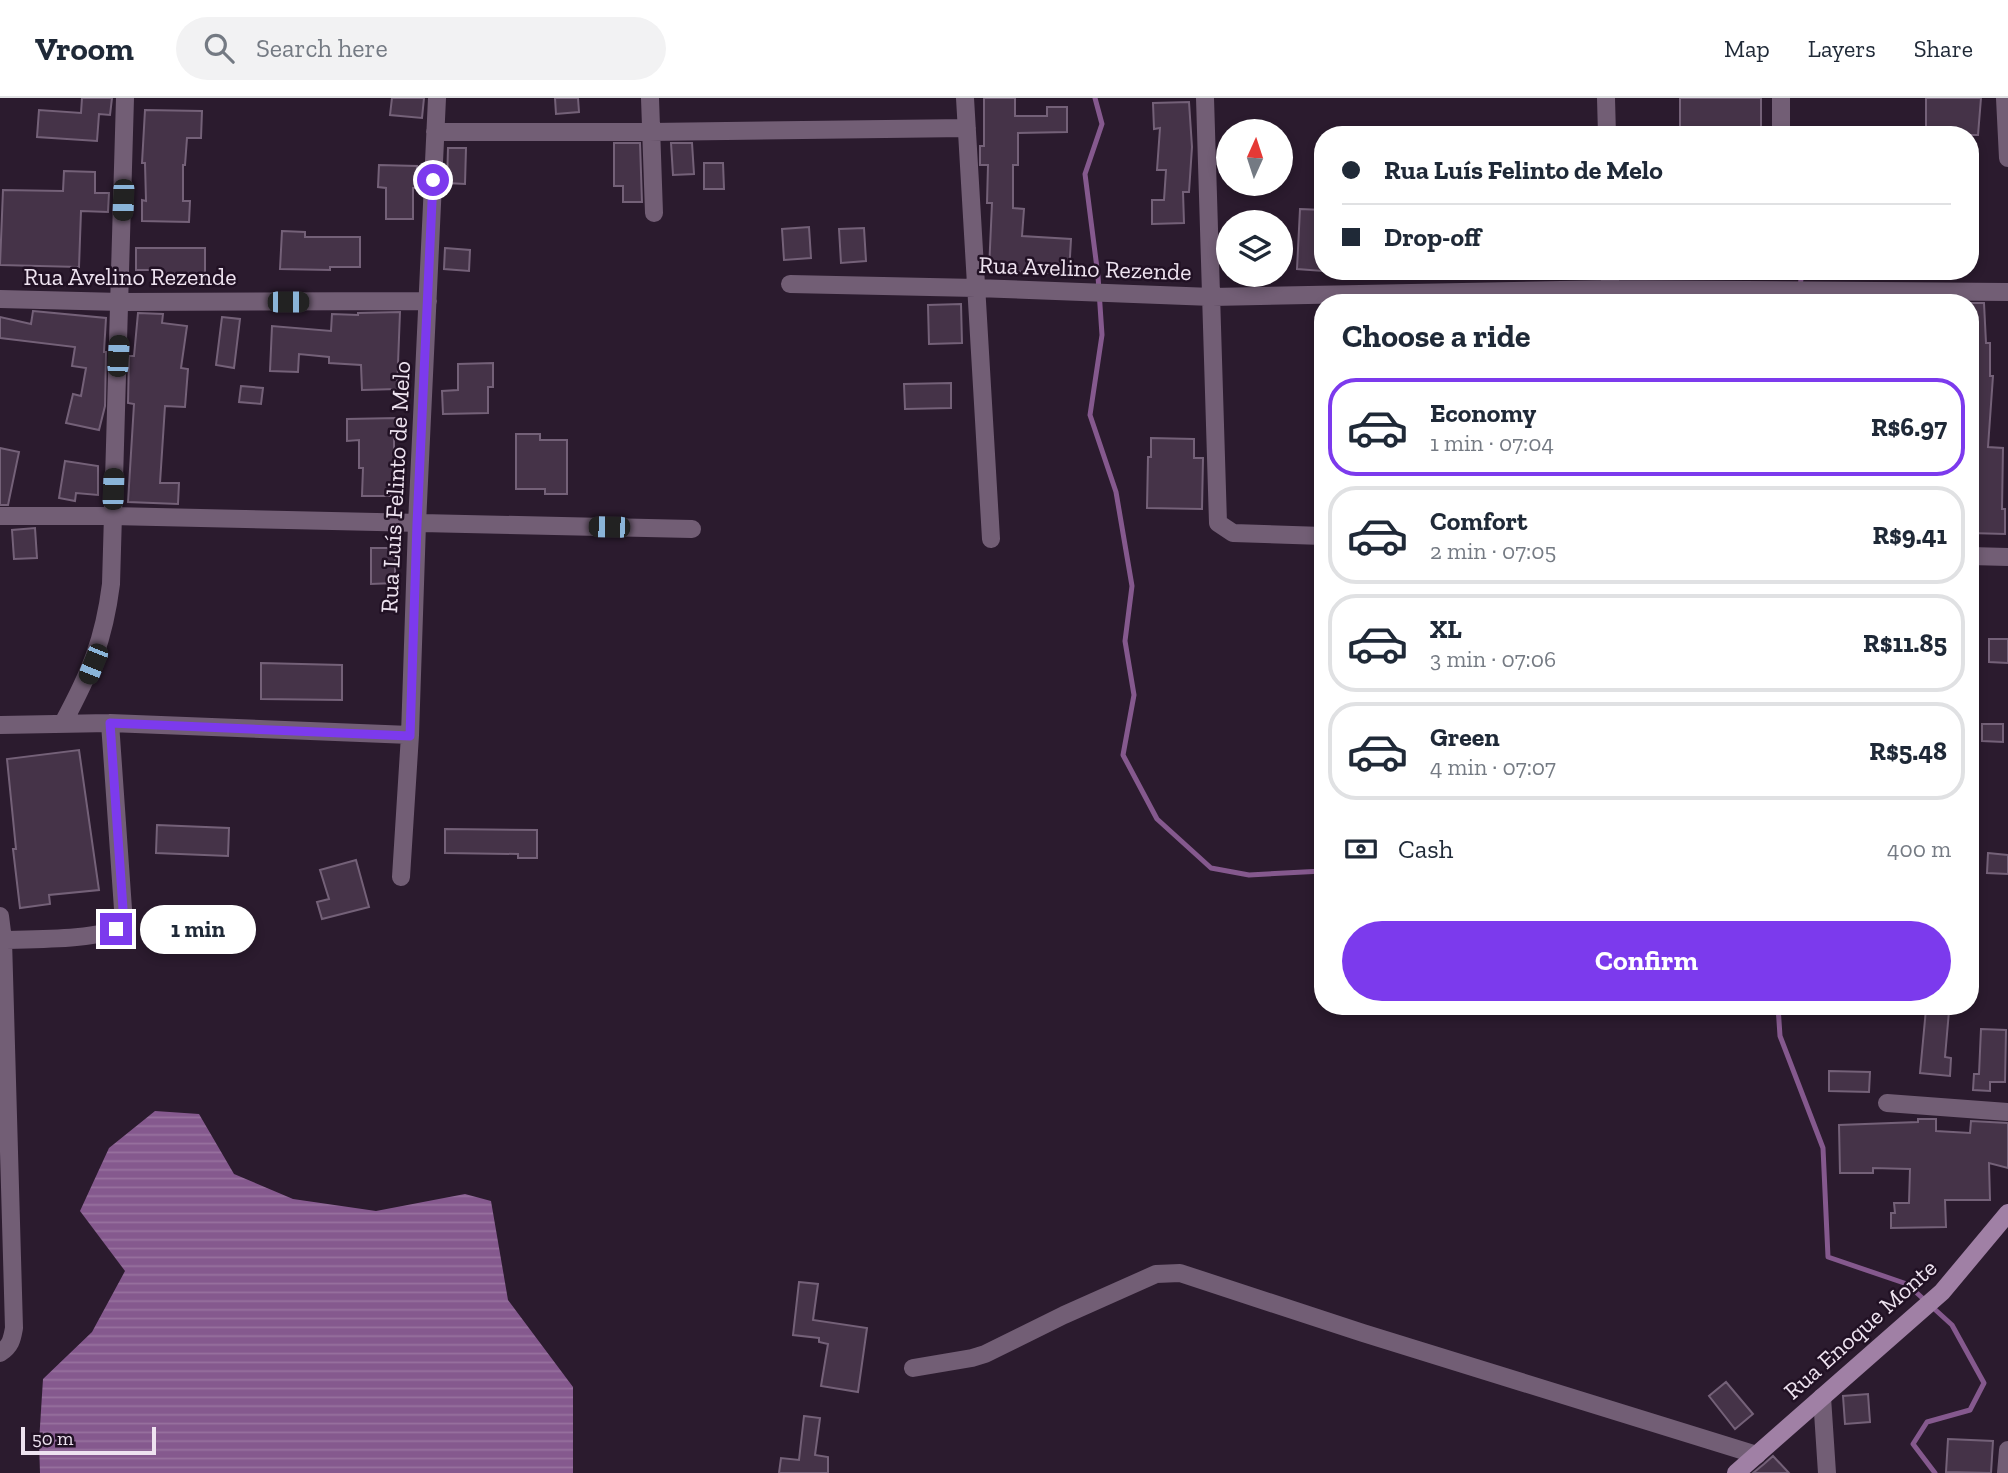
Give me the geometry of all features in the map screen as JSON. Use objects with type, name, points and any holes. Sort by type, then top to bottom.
[{"type":"main road","name":"Rua Enoque Monte","points":[[1736,1473],[1942,1292],[2008,1213]]},
{"type":"street","points":[[63,723],[87,678],[98,650],[107,617],[111,584],[125,98]]},
{"type":"street","name":"Rua Luís Felinto de Melo","points":[[401,877],[410,736],[437,98]]},
{"type":"street","points":[[650,98],[654,213]]},
{"type":"street","points":[[965,98],[991,539]]},
{"type":"street","points":[[1205,98],[1216,514],[1222,527],[1233,533],[1314,536]]},
{"type":"street","points":[[1606,98],[1606,126]]},
{"type":"street","points":[[1781,98],[1781,126]]},
{"type":"street","points":[[2005,98],[2008,159]]},
{"type":"street","points":[[435,132],[967,128]]},
{"type":"street","name":"Rua Avelino Rezende","points":[[790,284],[1212,297],[1314,295]]},
{"type":"street","name":"Rua Avelino Rezende","points":[[1345,294],[1610,288],[2008,292]]},
{"type":"street","name":"Rua Avelino Rezende","points":[[0,299],[121,302],[428,301]]},
{"type":"street","points":[[0,516],[112,516],[692,529]]},
{"type":"street","points":[[1979,556],[2008,557]]},
{"type":"street","points":[[1,940],[97,935],[121,925],[123,909],[110,723]]},
{"type":"street","points":[[0,724],[110,723],[410,736]]},
{"type":"street","points":[[0,916],[6,1220],[14,1328],[12,1340],[0,1353]]},
{"type":"street","points":[[1886,1103],[2008,1112]]},
{"type":"street","points":[[914,1368],[985,1354],[1156,1274],[1180,1273],[1756,1455]]},
{"type":"street","points":[[1822,1398],[1827,1473]]},
{"type":"street","points":[[2006,1473],[2008,1450]]},
{"type":"shaded area","points":[[155,1111],[199,1114],[234,1174],[293,1199],[376,1211],[465,1194],[491,1201],[508,1300],[573,1387],[573,1473],[40,1473],[43,1379],[92,1332],[125,1271],[80,1211],[109,1148]]},
{"type":"building","points":[[82,98],[112,98],[110,115],[99,114],[97,141],[37,137],[39,110],[81,113]]},
{"type":"building","points":[[392,98],[424,98],[422,118],[390,115]]},
{"type":"building","points":[[555,98],[578,98],[579,112],[556,114]]},
{"type":"building","points":[[984,98],[1015,98],[1015,116],[1047,116],[1047,107],[1067,107],[1067,132],[1018,133],[1018,165],[1013,165],[1013,208],[1024,209],[1022,236],[1071,239],[1069,274],[989,270],[992,203],[987,203],[988,165],[980,165],[980,146],[984,146]]},
{"type":"building","points":[[1680,98],[1761,98],[1761,126],[1680,126]]},
{"type":"building","points":[[1926,98],[1981,98],[1979,126],[1926,126]]},
{"type":"building","points":[[1189,102],[1192,147],[1189,192],[1183,192],[1184,223],[1152,224],[1152,200],[1164,200],[1166,170],[1157,170],[1160,128],[1154,129],[1153,103]]},
{"type":"building","points":[[145,110],[202,111],[201,138],[187,138],[183,165],[183,201],[190,201],[189,222],[142,221],[142,200],[146,201],[145,163],[142,163]]},
{"type":"building","points":[[614,143],[640,143],[642,202],[623,202],[623,186],[614,186]]},
{"type":"building","points":[[671,143],[692,143],[694,174],[673,175]]},
{"type":"building","points":[[448,148],[466,148],[465,184],[447,183]]},
{"type":"building","points":[[704,163],[723,163],[724,189],[704,189]]},
{"type":"building","points":[[379,165],[417,166],[416,188],[413,188],[413,219],[386,219],[386,188],[378,187]]},
{"type":"building","points":[[64,171],[95,172],[95,193],[109,193],[108,212],[81,211],[79,267],[0,265],[3,190],[63,191]]},
{"type":"building","points":[[1300,209],[1314,210],[1314,270],[1297,269]]},
{"type":"building","points":[[809,227],[811,258],[784,260],[782,229]]},
{"type":"building","points":[[864,228],[866,261],[841,263],[839,229]]},
{"type":"building","points":[[282,231],[305,232],[305,237],[360,237],[360,267],[330,267],[330,270],[280,269]]},
{"type":"building","points":[[136,248],[205,248],[205,282],[160,282],[160,270],[136,270]]},
{"type":"building","points":[[445,248],[470,250],[469,271],[444,269]]},
{"type":"building","points":[[1979,303],[1984,303],[1986,343],[1990,343],[1990,376],[1993,376],[1988,447],[2003,448],[2002,509],[2005,509],[2005,534],[1979,533]]},
{"type":"building","points":[[961,304],[962,343],[929,344],[928,305]]},
{"type":"building","points":[[33,311],[106,318],[105,406],[99,430],[66,423],[73,394],[81,396],[86,368],[72,366],[75,347],[0,338],[0,317],[31,324]]},
{"type":"building","points":[[400,312],[397,389],[362,390],[361,365],[329,363],[329,357],[299,354],[298,372],[270,371],[272,326],[331,331],[332,314]]},
{"type":"building","points":[[138,313],[163,314],[162,323],[187,326],[181,368],[188,369],[185,407],[165,406],[160,483],[179,483],[178,504],[128,502],[134,404],[128,403],[129,356],[134,356]]},
{"type":"building","points":[[222,317],[240,319],[234,368],[216,365]]},
{"type":"building","points":[[493,363],[493,387],[488,387],[488,413],[443,414],[442,391],[458,390],[458,364]]},
{"type":"building","points":[[951,383],[951,408],[905,409],[904,384]]},
{"type":"building","points":[[241,386],[263,388],[261,404],[239,402]]},
{"type":"building","points":[[397,418],[398,439],[394,439],[396,496],[362,496],[363,468],[359,468],[359,440],[347,441],[347,419]]},
{"type":"building","points":[[516,434],[540,434],[540,440],[567,440],[567,494],[545,494],[545,489],[516,489]]},
{"type":"building","points":[[1151,438],[1194,439],[1194,458],[1203,458],[1202,509],[1147,508]]},
{"type":"building","points":[[0,448],[19,452],[8,505],[0,505]]},
{"type":"building","points":[[65,461],[98,466],[98,495],[76,493],[75,501],[59,498]]},
{"type":"building","points":[[35,528],[37,558],[14,559],[12,530]]},
{"type":"building","points":[[371,548],[395,548],[395,583],[371,584]]},
{"type":"building","points":[[1989,639],[2008,639],[2008,663],[1989,662]]},
{"type":"building","points":[[261,663],[342,665],[342,700],[261,699]]},
{"type":"building","points":[[1982,724],[2003,724],[2003,742],[1982,741]]},
{"type":"building","points":[[79,750],[99,890],[49,895],[50,904],[20,908],[7,759]]},
{"type":"building","points":[[157,825],[229,828],[228,856],[156,853]]},
{"type":"building","points":[[445,829],[537,830],[537,858],[518,858],[518,854],[445,853]]},
{"type":"building","points":[[1988,853],[2008,855],[2008,874],[1987,873]]},
{"type":"building","points":[[356,860],[369,907],[322,919],[317,902],[329,899],[320,870]]},
{"type":"building","points":[[1925,1015],[1949,1015],[1945,1057],[1951,1058],[1950,1076],[1920,1073]]},
{"type":"building","points":[[1981,1029],[2006,1030],[2005,1082],[1990,1082],[1990,1091],[1973,1090],[1974,1074],[1979,1074]]},
{"type":"building","points":[[1829,1071],[1870,1072],[1869,1092],[1829,1091]]},
{"type":"building","points":[[1918,1119],[1936,1119],[1936,1131],[1970,1133],[1971,1121],[2008,1123],[2008,1168],[1989,1163],[1990,1200],[1945,1200],[1946,1227],[1891,1228],[1891,1213],[1895,1213],[1894,1203],[1909,1203],[1910,1169],[1873,1168],[1873,1173],[1840,1173],[1839,1125],[1918,1122]]},
{"type":"building","points":[[799,1282],[818,1284],[813,1320],[867,1328],[858,1392],[821,1386],[828,1344],[819,1342],[819,1338],[793,1335]]},
{"type":"building","points":[[1726,1382],[1753,1414],[1735,1429],[1709,1396]]},
{"type":"building","points":[[1868,1394],[1870,1422],[1845,1424],[1843,1396]]},
{"type":"building","points":[[804,1416],[820,1418],[815,1455],[828,1457],[828,1473],[779,1473],[781,1458],[799,1460]]},
{"type":"building","points":[[1948,1439],[1993,1441],[1991,1473],[1946,1472]]},
{"type":"building","points":[[1773,1456],[1789,1473],[1753,1473],[1764,1464]]},
{"type":"waterway","points":[[1095,98],[1102,124],[1085,174],[1098,276],[1102,335],[1090,415],[1116,492],[1132,586],[1125,641],[1134,695],[1123,755],[1157,819],[1211,868],[1249,875],[1314,871]]},
{"type":"waterway","points":[[1799,294],[1801,280]]},
{"type":"waterway","points":[[1779,1015],[1780,1036],[1823,1148],[1828,1257],[1907,1284],[1952,1325],[1984,1383],[1970,1410],[1927,1422],[1913,1444],[1935,1473]]},
{"type":"route","points":[[116,929],[121,925],[123,909],[110,723],[410,736],[433,180]]}]
